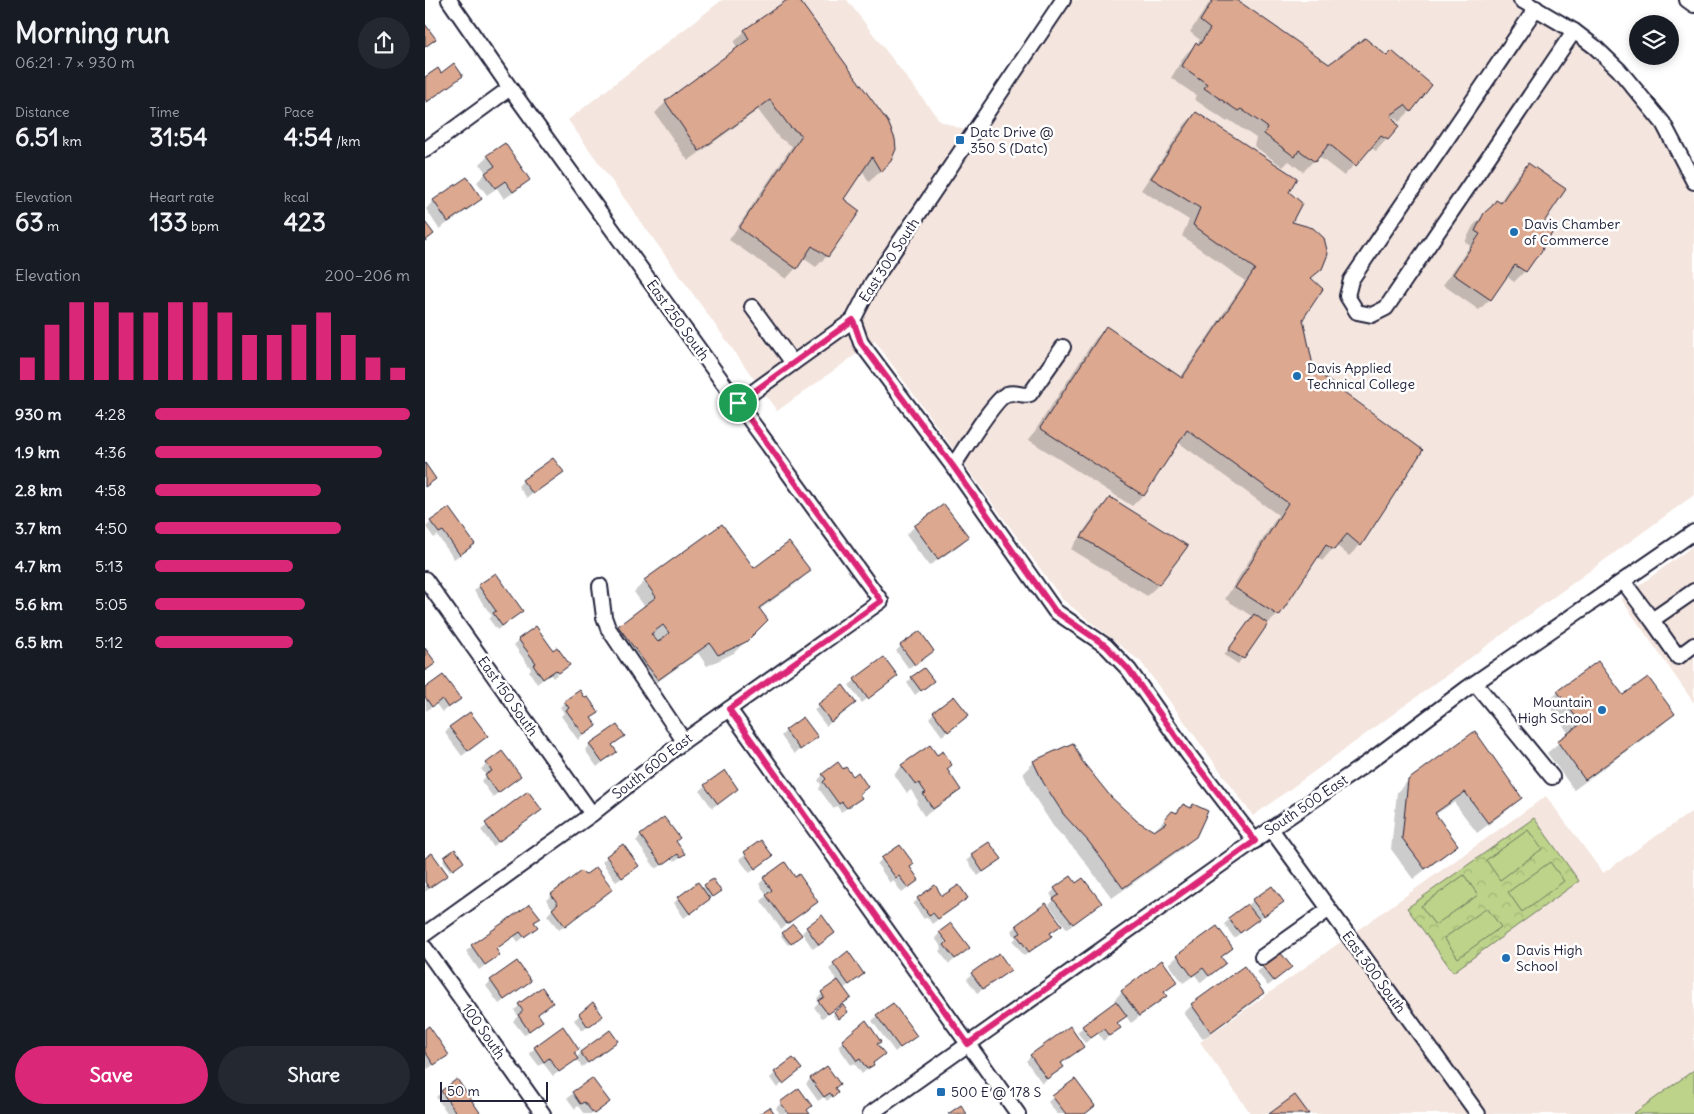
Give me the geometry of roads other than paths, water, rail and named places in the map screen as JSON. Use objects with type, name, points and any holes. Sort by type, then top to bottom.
[{"type":"street","name":"East 250 South","points":[[449,0],[510,88],[881,601]]},
{"type":"street","name":"East 300 South","points":[[853,320],[871,283],[1063,0]]},
{"type":"street","points":[[1521,0],[1574,31],[1595,47],[1619,70],[1663,123],[1694,182]]},
{"type":"street","points":[[1687,0],[1694,5]]},
{"type":"street","points":[[1536,8],[1351,280],[1347,296],[1357,312],[1372,315],[1386,308],[1574,31]]},
{"type":"street","points":[[425,150],[510,88]]},
{"type":"street","points":[[753,307],[793,363]]},
{"type":"street","points":[[738,403],[853,320],[861,343],[953,466],[1055,611],[1106,646],[1129,670],[1189,755],[1255,841]]},
{"type":"street","points":[[953,466],[996,403],[1006,394],[1016,393],[1026,396],[1030,394],[1063,347]]},
{"type":"street","name":"South 500 East","points":[[870,1114],[1271,829],[1371,761],[1475,683],[1694,532]]},
{"type":"street","name":"East 150 South","points":[[425,579],[592,814]]},
{"type":"street","points":[[1623,581],[1678,657],[1694,645]]},
{"type":"street","points":[[600,586],[604,617],[608,628],[683,741]]},
{"type":"street","points":[[1652,620],[1694,591]]},
{"type":"street","name":"South 600 East","points":[[425,934],[592,814],[683,741],[881,601]]},
{"type":"street","points":[[1475,683],[1552,777]]},
{"type":"street","points":[[729,709],[1018,1114]]},
{"type":"street","name":"East 300 South","points":[[1271,829],[1478,1114]]},
{"type":"street","points":[[1262,957],[1328,910]]},
{"type":"street","name":"100 South","points":[[425,948],[543,1114]]},
{"type":"place","name":"Datc Drive @ 350 S (Datc)","points":[[960,140]]},
{"type":"place","name":"Davis Chamber of Commerce","points":[[1514,232]]},
{"type":"place","name":"Davis Applied Technical College","points":[[1297,376]]},
{"type":"place","name":"Mountain High School","points":[[1602,710]]},
{"type":"place","name":"Davis High School","points":[[1506,958]]},
{"type":"place","name":"500 E @ 178 S","points":[[941,1092]]}]
